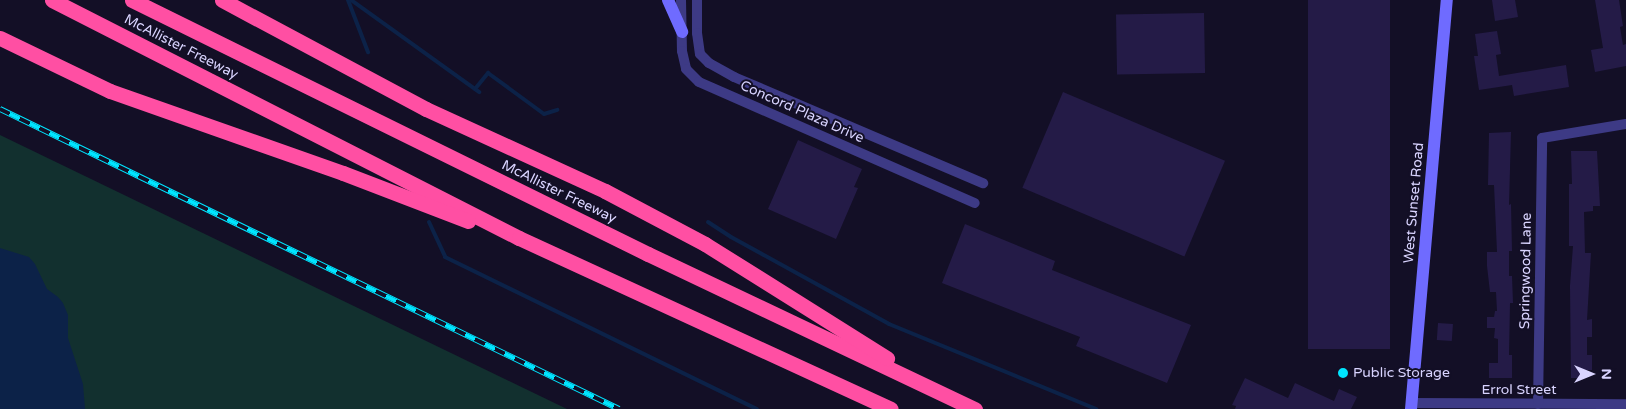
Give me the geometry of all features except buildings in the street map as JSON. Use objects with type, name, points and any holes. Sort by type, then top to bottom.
[{"type":"highway","name":"McAllister Freeway","points":[[52,0],[519,238],[890,409]]},
{"type":"highway","name":"McAllister Freeway","points":[[132,0],[648,254],[974,409]]},
{"type":"highway","points":[[222,0],[426,109],[606,191],[705,244],[948,396]]},
{"type":"highway","points":[[0,38],[110,91],[519,238]]},
{"type":"main road","points":[[668,0],[682,32]]},
{"type":"main road","name":"West Sunset Road","points":[[1411,406],[1447,0]]},
{"type":"street","name":"Concord Plaza Drive","points":[[681,0],[682,51],[686,69],[699,82],[975,203]]},
{"type":"street","name":"Concord Plaza Drive","points":[[697,0],[697,33],[700,54],[709,63],[734,77],[983,184]]},
{"type":"street","name":"Springwood Lane","points":[[1538,404],[1542,138],[1626,124]]},
{"type":"street","name":"Errol Street","points":[[1411,406],[1626,404]]},
{"type":"green space","points":[[0,135],[567,409],[0,409]]},
{"type":"water","points":[[0,248],[29,257],[35,264],[47,289],[63,303],[68,315],[68,338],[83,384],[85,409],[0,409]]},
{"type":"waterway","points":[[348,0],[368,52]]},
{"type":"waterway","points":[[351,0],[479,92]]},
{"type":"waterway","points":[[475,89],[488,73],[544,114],[557,110]]},
{"type":"waterway","points":[[429,222],[445,257],[757,409]]},
{"type":"waterway","points":[[708,222],[731,237],[889,324],[1096,409]]},
{"type":"railway","points":[[0,109],[619,409]]},
{"type":"place","name":"Public Storage","points":[[1343,373]]}]
